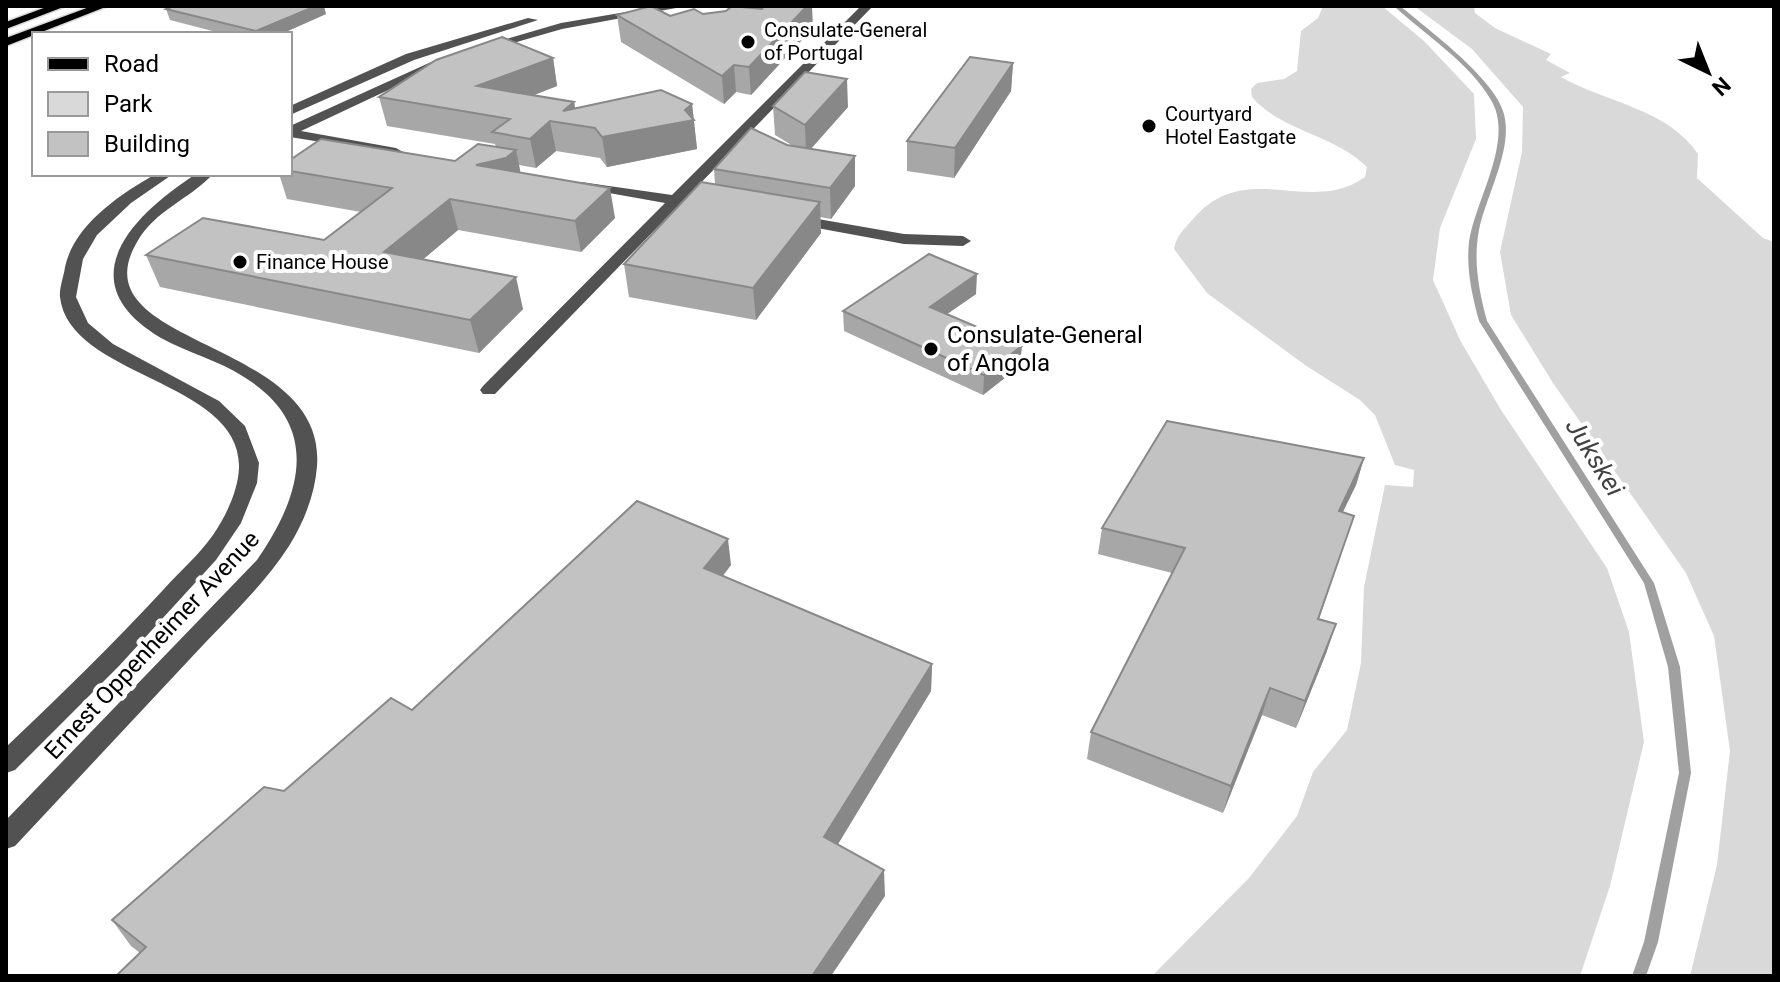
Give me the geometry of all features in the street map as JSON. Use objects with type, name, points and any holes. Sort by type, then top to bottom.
[{"type":"main road","points":[[6,26],[60,6]]},
{"type":"main road","points":[[33,32],[102,6]]},
{"type":"main road","points":[[6,42],[32,32]]},
{"type":"street","points":[[292,110],[374,70],[464,38],[597,6]]},
{"type":"street","points":[[292,131],[430,67],[519,37],[578,23],[681,6]]},
{"type":"street","points":[[489,390],[867,6]]},
{"type":"street","points":[[308,103],[333,110]]},
{"type":"street","points":[[292,132],[414,155]]},
{"type":"street","name":"Ernest Oppenheimer Avenue","points":[[6,763],[136,633],[219,542],[245,490],[249,465],[246,445],[233,421],[213,402],[109,350],[87,334],[73,314],[69,284],[80,248],[96,226],[115,208],[163,176]]},
{"type":"street","name":"Ernest Oppenheimer Avenue","points":[[6,838],[265,565],[295,521],[306,492],[307,450],[303,427],[281,395],[254,374],[160,330],[135,310],[125,296],[122,252],[131,232],[162,203],[203,176]]},
{"type":"street","points":[[568,182],[722,208]]},
{"type":"street","points":[[783,218],[904,239],[963,241]]},
{"type":"green space","points":[[1323,6],[1382,6],[1424,41],[1474,94],[1476,139],[1440,228],[1433,280],[1461,342],[1501,410],[1607,568],[1629,632],[1644,742],[1610,886],[1580,976],[1152,976],[1249,878],[1297,816],[1313,772],[1347,730],[1361,663],[1364,587],[1385,485],[1413,487],[1414,470],[1395,465],[1375,415],[1360,400],[1305,365],[1207,293],[1174,249],[1179,236],[1193,219],[1213,201],[1234,192],[1256,189],[1322,192],[1344,188],[1365,177],[1367,167],[1354,156],[1278,118],[1252,97],[1251,89],[1257,83],[1284,79],[1297,71],[1301,31],[1318,18]]},
{"type":"green space","points":[[1414,6],[1474,6],[1475,13],[1495,28],[1551,54],[1546,60],[1570,73],[1561,77],[1670,126],[1698,154],[1697,178],[1763,238],[1774,242],[1774,976],[1690,976],[1717,865],[1730,751],[1714,636],[1686,573],[1553,383],[1511,315],[1500,252],[1522,152],[1523,107],[1472,49]]},
{"type":"building","points":[[174,6],[316,6],[256,31],[166,9]]},
{"type":"building","points":[[651,6],[670,16],[694,9],[703,14],[726,11],[732,6],[762,9],[764,6],[807,6],[749,67],[734,65],[722,76],[617,15]]},
{"type":"building","points":[[502,37],[553,58],[477,86],[574,102],[563,111],[661,90],[692,104],[685,110],[694,120],[602,137],[595,128],[550,121],[530,139],[492,132],[510,119],[379,97],[436,60]]},
{"type":"building","points":[[970,57],[1013,63],[955,148],[907,141]]},
{"type":"building","points":[[805,72],[847,79],[805,125],[773,106]]},
{"type":"building","points":[[751,128],[787,145],[855,156],[830,188],[714,169]]},
{"type":"building","points":[[321,139],[455,161],[478,144],[516,150],[506,158],[476,165],[610,188],[575,221],[450,199],[384,252],[516,277],[470,320],[146,255],[203,218],[324,240],[392,188],[292,171],[292,159]]},
{"type":"building","points":[[701,182],[820,202],[753,288],[624,264]]},
{"type":"building","points":[[929,254],[977,274],[930,307],[1022,346],[984,375],[843,311]]},
{"type":"building","points":[[1167,421],[1364,458],[1339,511],[1354,516],[1318,619],[1336,624],[1305,701],[1270,688],[1231,786],[1091,732],[1185,548],[1102,528]]},
{"type":"building","points":[[637,501],[728,539],[704,568],[932,664],[824,837],[884,870],[812,976],[116,976],[146,947],[112,920],[264,787],[284,791],[391,698],[412,710]]},
{"type":"waterway","name":"Jukskei","points":[[1397,6],[1470,70],[1484,85],[1500,111],[1501,140],[1478,217],[1472,255],[1473,277],[1483,321],[1649,583],[1674,667],[1685,773],[1651,942],[1639,976]]},
{"type":"place","name":"Consulate-General of Portugal","points":[[748,42]]},
{"type":"place","name":"Courtyard Hotel Eastgate","points":[[1149,126]]},
{"type":"place","name":"Finance House","points":[[240,262]]},
{"type":"place","name":"Consulate-General of Angola","points":[[931,349]]}]
